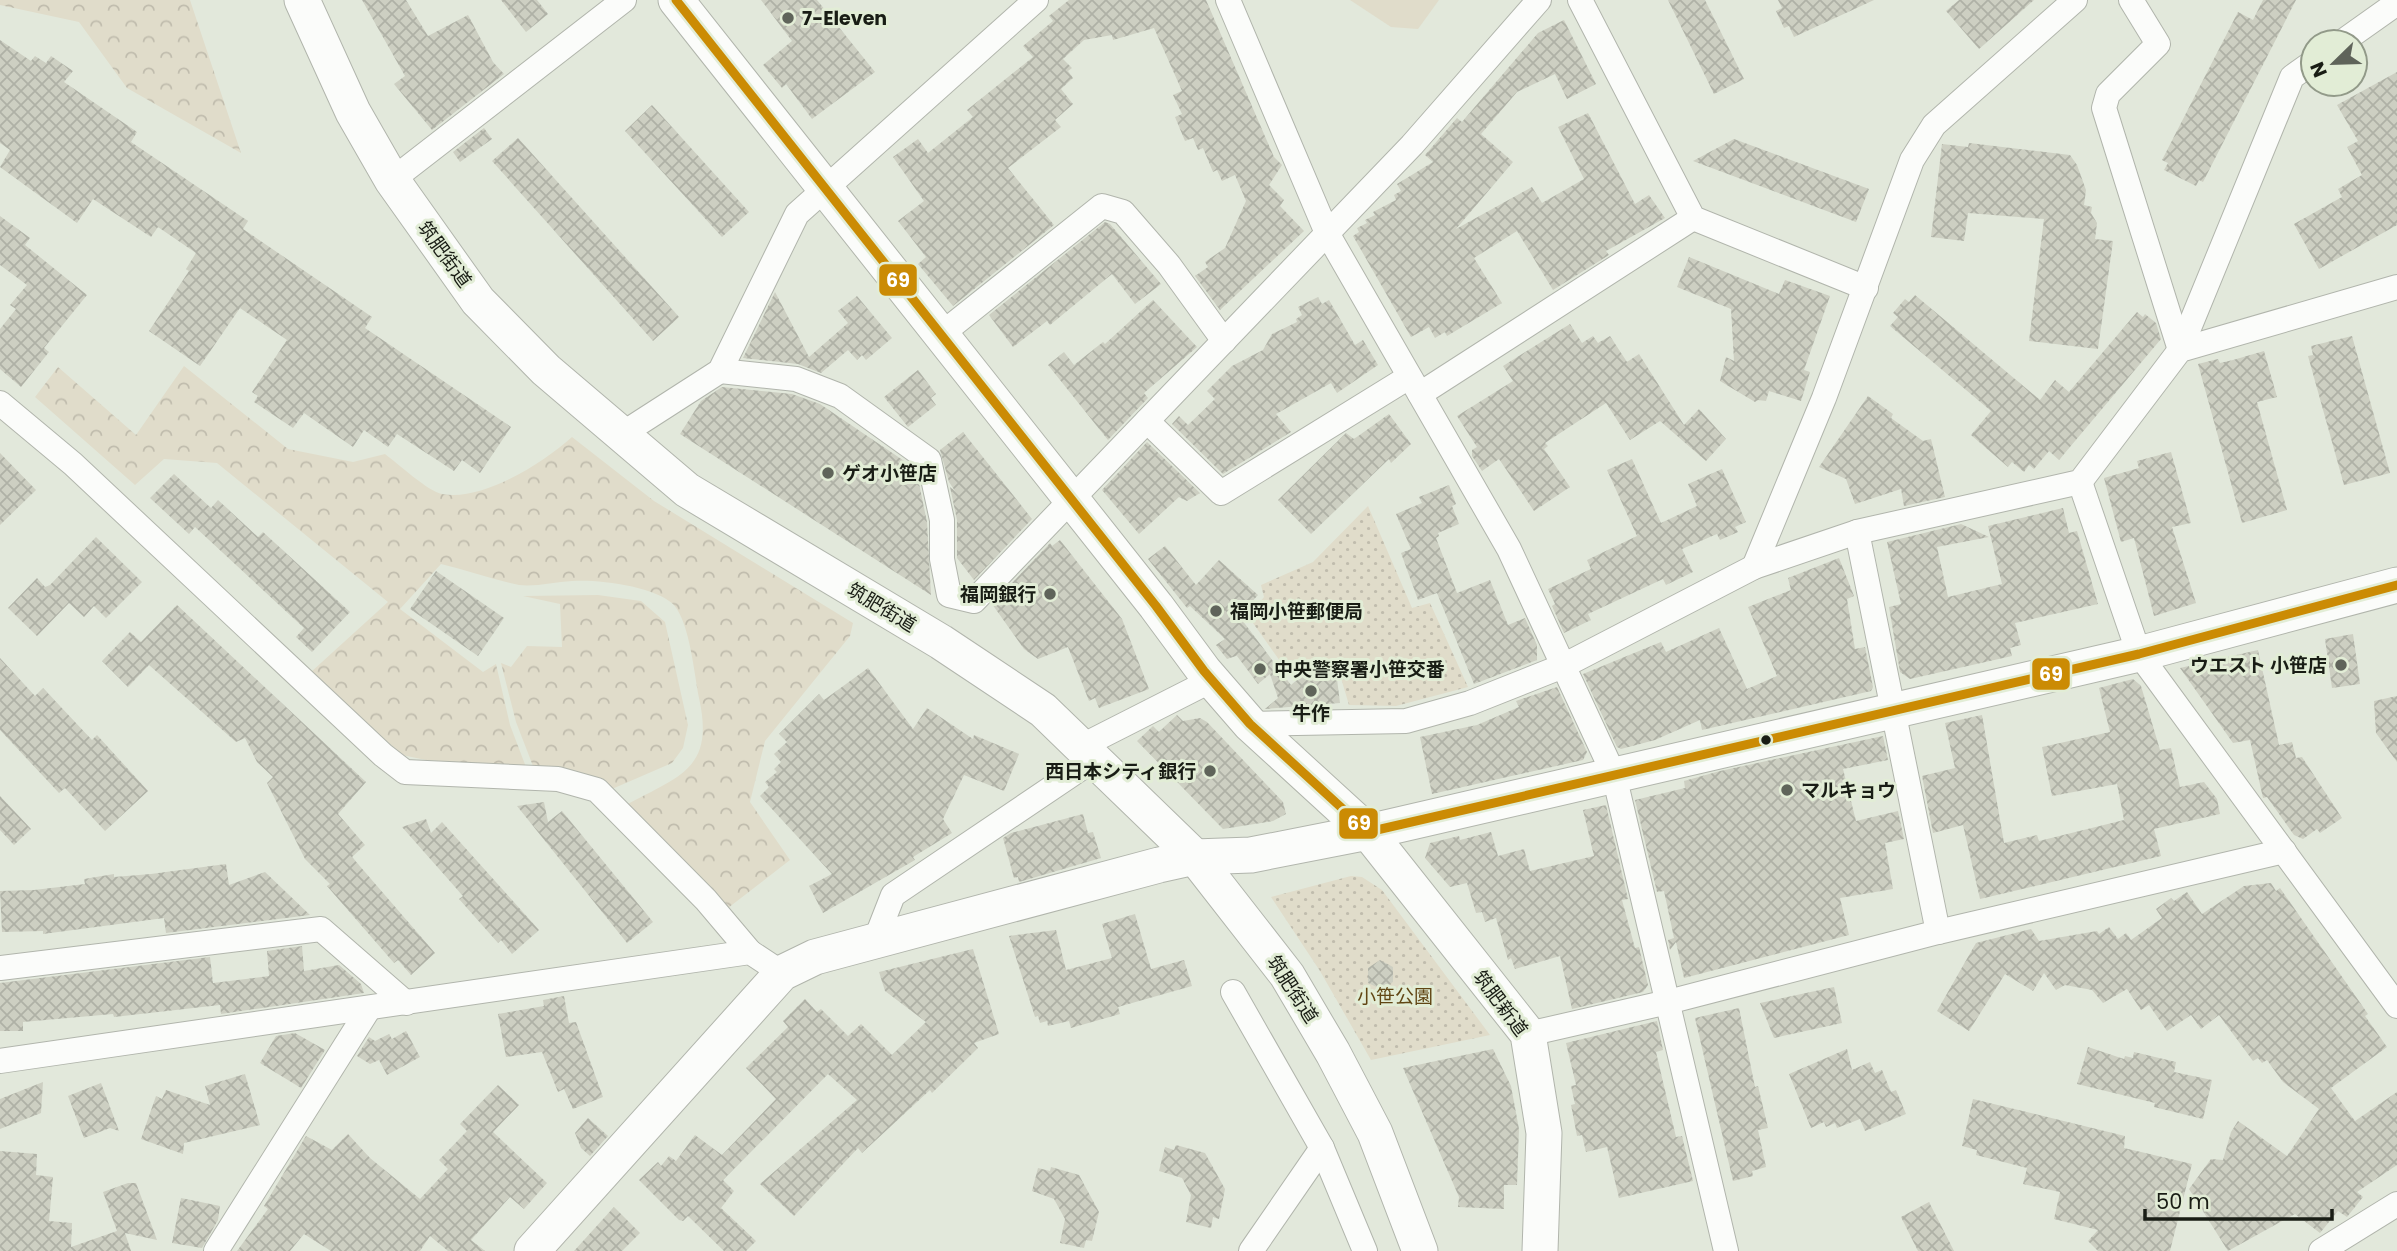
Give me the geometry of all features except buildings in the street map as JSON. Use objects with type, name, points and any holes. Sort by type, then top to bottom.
[{"type":"street","name":"筑肥街道","points":[[302,0],[354,112],[392,180],[478,301],[545,370],[619,436],[687,491],[941,642],[1043,710],[1195,857],[1287,975],[1333,1053],[1375,1133],[1420,1251]]},
{"type":"street","points":[[392,180],[624,0]]},
{"type":"street","name":"筑肥新道","points":[[676,0],[1212,680],[1250,724],[1368,832],[1528,1034],[1544,1133],[1540,1251]]},
{"type":"street","points":[[619,436],[720,371],[797,214],[825,186],[1036,0]]},
{"type":"street","points":[[1228,0],[1327,233],[1509,549],[1614,775],[1726,1251]]},
{"type":"street","points":[[720,371],[796,379],[841,396],[929,460],[942,520],[942,559],[949,595],[974,601],[1412,145],[1539,0]]},
{"type":"street","points":[[1580,0],[1692,218],[1866,288]]},
{"type":"street","points":[[1754,567],[1866,288],[1912,160],[1934,125],[2075,0]]},
{"type":"street","points":[[2131,0],[2158,44],[2108,93],[2104,108],[2180,350]]},
{"type":"street","points":[[2362,28],[2397,3]]},
{"type":"street","points":[[1250,724],[1406,721],[1470,703],[1563,666],[1754,567],[1857,532],[2080,482],[2180,350],[2292,76],[2299,71]]},
{"type":"street","points":[[940,336],[1102,206],[1123,212],[1169,265],[1224,341]]},
{"type":"street","points":[[1147,421],[1221,493],[1414,385],[1692,218]]},
{"type":"street","points":[[2180,350],[2397,287]]},
{"type":"street","points":[[0,403],[73,464],[383,755],[405,772],[558,779],[597,790],[706,900],[750,952],[782,973]]},
{"type":"street","points":[[2080,482],[2139,654],[2397,1006]]},
{"type":"street","points":[[1857,532],[1938,932]]},
{"type":"street","points":[[532,1251],[782,973],[814,957],[1195,857],[1251,855],[1368,832],[2139,654],[2397,585]]},
{"type":"street","points":[[875,941],[893,895],[1089,752],[1212,680]]},
{"type":"street","points":[[1528,1034],[1668,1002],[1938,932],[2284,851]]},
{"type":"street","points":[[0,968],[321,929],[406,1003]]},
{"type":"street","points":[[0,1061],[25,1059],[95,1045],[368,1010],[750,952]]},
{"type":"street","points":[[1233,992],[1322,1148],[1365,1251]]},
{"type":"street","points":[[216,1251],[368,1010]]},
{"type":"street","points":[[1251,1251],[1322,1148]]},
{"type":"street","points":[[2320,1251],[2397,1204]]},
{"type":"green space","points":[[0,0],[190,0],[241,153],[127,88],[79,22],[0,5]]},
{"type":"green space","points":[[1350,0],[1439,0],[1418,29],[1391,27]]},
{"type":"green space","points":[[184,366],[288,449],[353,462],[385,454],[421,483],[442,494],[458,495],[493,486],[529,469],[572,437],[654,501],[853,623],[850,636],[765,741],[750,802],[790,860],[728,908],[624,806],[661,787],[688,768],[697,756],[702,741],[703,722],[691,649],[684,624],[674,605],[665,598],[640,589],[583,581],[519,585],[441,564],[400,609],[483,672],[496,664],[510,725],[526,767],[426,760],[402,755],[311,672],[388,602],[217,463],[164,459],[135,485],[35,397],[58,367],[136,435]]},
{"type":"green space","points":[[1368,506],[1412,608],[1430,603],[1468,687],[1396,706],[1349,705],[1338,668],[1311,666],[1292,678],[1248,616],[1264,597],[1261,585],[1313,562]]},
{"type":"green space","points":[[598,595],[641,601],[665,622],[688,725],[683,748],[672,763],[612,789],[533,766],[516,722],[501,663],[511,667],[527,646],[562,647],[560,604],[523,596]]},
{"type":"green space","name":"小笹公園","points":[[1351,876],[1362,877],[1382,890],[1490,1035],[1371,1060],[1320,971],[1271,897]]},
{"type":"transit line","name":"69","points":[[676,0],[1156,606],[1204,671],[1250,724],[1368,832],[2139,654],[2397,585]]},
{"type":"place","name":"7-Eleven","points":[[788,18]]},
{"type":"place","name":"ゲオ小笹店","points":[[828,473]]},
{"type":"place","name":"福岡銀行","points":[[1050,594]]},
{"type":"place","name":"福岡小笹郵便局","points":[[1216,611]]},
{"type":"place","name":"ウエスト 小笹店","points":[[2341,665]]},
{"type":"place","name":"中央警察署小笹交番","points":[[1260,669]]},
{"type":"place","name":"牛作","points":[[1311,691]]},
{"type":"place","name":"西日本シティ銀行","points":[[1210,771]]},
{"type":"place","name":"マルキョウ","points":[[1787,790]]}]
